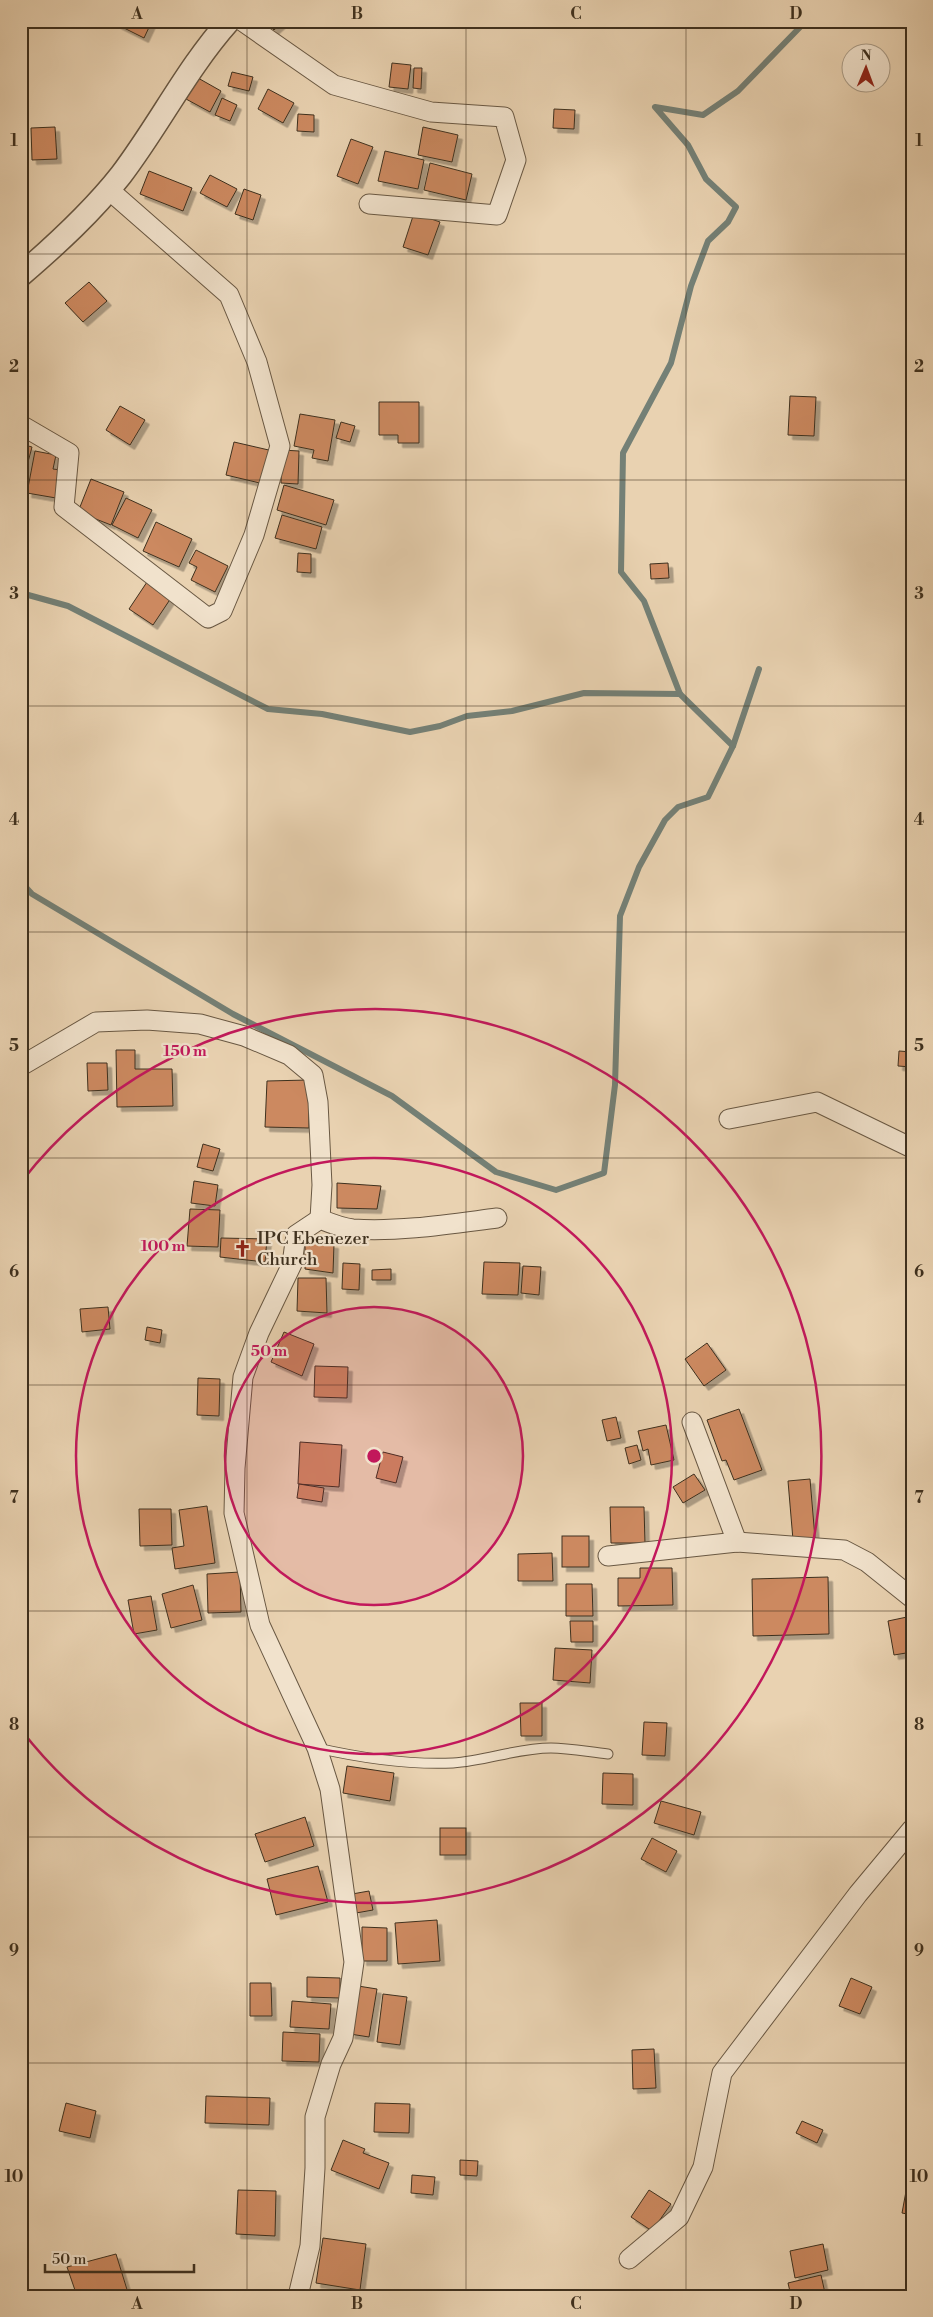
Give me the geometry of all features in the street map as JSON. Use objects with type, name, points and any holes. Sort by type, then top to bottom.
[{"type":"street","points":[[21,275],[66,236],[121,174],[176,92],[229,21]]},
{"type":"street","points":[[242,21],[334,85],[431,112],[504,117],[516,160],[497,215],[369,204]]},
{"type":"street","points":[[21,425],[69,452],[64,507],[208,618],[222,611],[254,535],[280,446],[257,362],[229,295],[108,189]]},
{"type":"street","points":[[21,1066],[96,1022],[147,1020],[200,1024],[244,1036],[289,1055],[313,1075],[318,1102],[322,1185],[320,1220]]},
{"type":"street","points":[[729,1119],[817,1102],[912,1148]]},
{"type":"street","points":[[298,2296],[310,2246],[315,2168],[315,2117],[331,2064],[343,2038],[354,1962],[330,1789],[316,1748],[260,1624],[234,1513],[235,1468],[243,1377],[258,1333],[292,1264],[296,1235],[320,1220],[352,1229],[380,1229],[497,1218]]},
{"type":"street","points":[[692,1422],[737,1542]]},
{"type":"street","points":[[608,1556],[737,1542],[844,1550],[867,1562],[912,1598]]},
{"type":"street","points":[[628,2260],[679,2217],[703,2167],[722,2073],[858,1894],[912,1828]]},
{"type":"lane","points":[[316,1748],[362,1758],[454,1763],[502,1753],[551,1748],[608,1754]]},
{"type":"building","points":[[118,21],[152,21],[144,38],[116,24]]},
{"type":"building","points":[[266,21],[284,21],[274,30]]},
{"type":"building","points":[[392,63],[411,65],[408,89],[389,87]]},
{"type":"building","points":[[414,68],[422,68],[421,89],[413,88]]},
{"type":"building","points":[[232,72],[253,77],[249,91],[228,86]]},
{"type":"building","points":[[198,78],[221,91],[210,112],[186,99]]},
{"type":"building","points":[[268,89],[294,103],[283,123],[258,109]]},
{"type":"building","points":[[222,98],[237,105],[230,121],[215,115]]},
{"type":"building","points":[[554,109],[575,110],[574,129],[553,128]]},
{"type":"building","points":[[298,114],[314,115],[314,132],[297,131]]},
{"type":"building","points":[[55,127],[57,159],[32,160],[31,128]]},
{"type":"building","points":[[423,127],[458,135],[452,162],[418,155]]},
{"type":"building","points":[[351,139],[373,147],[358,184],[337,176]]},
{"type":"building","points":[[385,151],[424,160],[418,189],[378,181]]},
{"type":"building","points":[[430,163],[472,174],[466,200],[424,190]]},
{"type":"building","points":[[149,171],[192,188],[183,211],[140,194]]},
{"type":"building","points":[[210,175],[237,189],[227,207],[200,193]]},
{"type":"building","points":[[244,189],[261,195],[253,220],[235,214]]},
{"type":"building","points":[[414,213],[440,222],[428,255],[403,247]]},
{"type":"building","points":[[89,282],[107,301],[83,322],[65,303]]},
{"type":"building","points":[[790,396],[816,397],[814,436],[788,435]]},
{"type":"building","points":[[379,402],[419,402],[419,443],[398,443],[398,435],[379,435]]},
{"type":"building","points":[[120,406],[145,420],[130,445],[106,430]]},
{"type":"building","points":[[300,414],[335,420],[328,461],[312,458],[314,450],[294,446]]},
{"type":"building","points":[[341,422],[355,426],[350,442],[336,438]]},
{"type":"building","points":[[234,442],[273,451],[264,484],[226,475]]},
{"type":"building","points":[[21,444],[32,447],[23,481],[21,480]]},
{"type":"building","points":[[282,450],[299,451],[298,484],[281,483]]},
{"type":"building","points":[[35,451],[56,455],[53,469],[61,470],[56,498],[27,493]]},
{"type":"building","points":[[91,479],[124,492],[111,525],[78,512]]},
{"type":"building","points":[[284,485],[334,500],[326,525],[277,510]]},
{"type":"building","points":[[126,498],[152,510],[138,538],[112,525]]},
{"type":"building","points":[[282,515],[322,527],[316,549],[275,538]]},
{"type":"building","points":[[156,522],[192,539],[179,567],[143,551]]},
{"type":"building","points":[[196,550],[228,566],[215,592],[191,580],[197,567],[189,563]]},
{"type":"building","points":[[298,553],[311,554],[311,573],[297,572]]},
{"type":"building","points":[[668,563],[669,578],[651,579],[650,564]]},
{"type":"building","points":[[147,582],[171,598],[153,625],[129,609]]},
{"type":"building","points":[[116,1050],[135,1050],[135,1069],[172,1069],[173,1106],[117,1107]]},
{"type":"building","points":[[899,1051],[912,1052],[912,1067],[898,1066]]},
{"type":"building","points":[[87,1063],[107,1063],[108,1090],[88,1091]]},
{"type":"building","points":[[308,1080],[309,1128],[265,1127],[267,1081]]},
{"type":"building","points":[[203,1144],[220,1149],[213,1171],[197,1167]]},
{"type":"building","points":[[194,1181],[218,1185],[215,1206],[191,1203]]},
{"type":"building","points":[[337,1183],[381,1186],[377,1209],[337,1208]]},
{"type":"building","points":[[190,1209],[220,1210],[218,1247],[187,1246]]},
{"type":"building","name":"IPC Ebenezer Church","points":[[221,1238],[267,1239],[265,1262],[220,1257]]},
{"type":"building","points":[[305,1242],[334,1244],[333,1273],[305,1269]]},
{"type":"building","points":[[484,1262],[520,1263],[518,1295],[482,1294]]},
{"type":"building","points":[[343,1263],[360,1264],[359,1290],[342,1289]]},
{"type":"building","points":[[523,1266],[541,1267],[539,1295],[521,1293]]},
{"type":"building","points":[[391,1269],[391,1280],[372,1280],[372,1270]]},
{"type":"building","points":[[298,1278],[326,1278],[327,1313],[297,1311]]},
{"type":"building","points":[[108,1307],[110,1329],[82,1332],[80,1309]]},
{"type":"building","points":[[147,1327],[162,1330],[160,1343],[145,1340]]},
{"type":"building","points":[[284,1332],[314,1344],[302,1376],[271,1362]]},
{"type":"building","points":[[707,1343],[726,1370],[704,1386],[685,1359]]},
{"type":"building","points":[[315,1366],[348,1367],[347,1398],[314,1397]]},
{"type":"building","points":[[198,1378],[220,1379],[219,1416],[197,1415]]},
{"type":"building","points":[[739,1409],[762,1470],[734,1480],[726,1460],[722,1461],[707,1420]]},
{"type":"building","points":[[616,1417],[621,1438],[607,1441],[602,1420]]},
{"type":"building","points":[[666,1425],[674,1460],[651,1465],[648,1449],[643,1451],[638,1431]]},
{"type":"building","points":[[300,1442],[342,1445],[339,1487],[298,1484]]},
{"type":"building","points":[[637,1445],[641,1460],[629,1464],[625,1448]]},
{"type":"building","points":[[383,1452],[403,1457],[396,1483],[376,1478]]},
{"type":"building","points":[[694,1474],[705,1490],[683,1503],[673,1487]]},
{"type":"building","points":[[810,1479],[815,1538],[793,1540],[788,1481]]},
{"type":"building","points":[[299,1484],[324,1488],[322,1502],[297,1498]]},
{"type":"building","points":[[207,1506],[215,1563],[175,1569],[172,1548],[184,1546],[179,1510]]},
{"type":"building","points":[[610,1507],[644,1507],[645,1543],[611,1543]]},
{"type":"building","points":[[139,1509],[171,1509],[172,1545],[140,1546]]},
{"type":"building","points":[[562,1536],[589,1536],[589,1567],[562,1567]]},
{"type":"building","points":[[552,1553],[553,1581],[518,1581],[518,1554]]},
{"type":"building","points":[[640,1568],[672,1568],[673,1605],[618,1606],[618,1578],[640,1578]]},
{"type":"building","points":[[240,1572],[241,1612],[208,1613],[207,1574]]},
{"type":"building","points":[[828,1577],[829,1634],[753,1636],[752,1579]]},
{"type":"building","points":[[566,1584],[592,1584],[593,1616],[566,1616]]},
{"type":"building","points":[[193,1585],[202,1620],[171,1628],[162,1594]]},
{"type":"building","points":[[151,1596],[157,1630],[134,1634],[128,1600]]},
{"type":"building","points":[[907,1617],[912,1652],[894,1655],[888,1621]]},
{"type":"building","points":[[570,1621],[593,1621],[593,1642],[571,1642]]},
{"type":"building","points":[[555,1648],[592,1650],[590,1683],[553,1680]]},
{"type":"building","points":[[520,1703],[542,1703],[542,1736],[521,1736]]},
{"type":"building","points":[[644,1722],[667,1723],[665,1756],[642,1755]]},
{"type":"building","points":[[347,1766],[394,1773],[390,1801],[343,1793]]},
{"type":"building","points":[[603,1773],[633,1774],[633,1805],[602,1804]]},
{"type":"building","points":[[661,1801],[701,1812],[694,1835],[654,1823]]},
{"type":"building","points":[[305,1817],[314,1846],[265,1862],[255,1834]]},
{"type":"building","points":[[440,1828],[466,1828],[466,1855],[440,1855]]},
{"type":"building","points":[[652,1838],[677,1851],[666,1872],[641,1859]]},
{"type":"building","points":[[318,1866],[328,1902],[276,1915],[267,1879]]},
{"type":"building","points":[[369,1891],[373,1910],[356,1913],[352,1894]]},
{"type":"building","points":[[437,1920],[440,1961],[398,1964],[395,1923]]},
{"type":"building","points":[[362,1927],[387,1928],[387,1961],[362,1961]]},
{"type":"building","points":[[307,1977],[340,1978],[340,1998],[307,1997]]},
{"type":"building","points":[[851,1978],[872,1987],[860,2014],[839,2006]]},
{"type":"building","points":[[250,1983],[271,1983],[272,2016],[250,2016]]},
{"type":"building","points":[[358,1986],[377,1989],[369,2037],[350,2034]]},
{"type":"building","points":[[383,1994],[407,1997],[400,2045],[377,2042]]},
{"type":"building","points":[[292,2001],[331,2004],[329,2029],[290,2027]]},
{"type":"building","points":[[283,2032],[320,2034],[319,2062],[282,2061]]},
{"type":"building","points":[[654,2049],[656,2088],[633,2089],[632,2050]]},
{"type":"building","points":[[206,2096],[270,2098],[269,2125],[205,2123]]},
{"type":"building","points":[[66,2103],[96,2111],[90,2138],[59,2131]]},
{"type":"building","points":[[375,2103],[410,2104],[409,2133],[374,2132]]},
{"type":"building","points":[[802,2121],[823,2130],[817,2143],[796,2133]]},
{"type":"building","points":[[343,2140],[365,2149],[363,2153],[389,2163],[379,2189],[331,2170]]},
{"type":"building","points":[[460,2160],[478,2161],[477,2176],[460,2175]]},
{"type":"building","points":[[412,2175],[435,2177],[433,2195],[411,2193]]},
{"type":"building","points":[[909,2175],[912,2176],[912,2215],[902,2213]]},
{"type":"building","points":[[238,2190],[276,2191],[275,2236],[236,2234]]},
{"type":"building","points":[[649,2190],[671,2204],[652,2231],[631,2217]]},
{"type":"building","points":[[323,2238],[366,2244],[360,2290],[316,2283]]},
{"type":"building","points":[[823,2244],[828,2270],[795,2278],[790,2251]]},
{"type":"building","points":[[116,2254],[129,2296],[77,2296],[67,2267]]},
{"type":"building","points":[[821,2275],[825,2293],[812,2296],[791,2296],[788,2283]]},
{"type":"waterway","points":[[680,694],[644,601],[621,572],[623,453],[671,363],[691,286],[708,241],[728,222],[736,207],[706,179],[688,145],[655,107],[703,115],[738,91],[806,21]]},
{"type":"waterway","points":[[21,593],[68,606],[268,709],[322,714],[410,732],[440,726],[467,716],[512,711],[584,693],[680,694],[733,746]]},
{"type":"waterway","points":[[21,882],[32,894],[233,1014],[392,1096],[496,1172],[556,1190],[604,1173],[615,1085],[620,916],[639,867],[665,820],[678,807],[708,797],[733,746],[759,669]]},
{"type":"place","name":"IPC Ebenezer Church","points":[[243,1248]]}]
